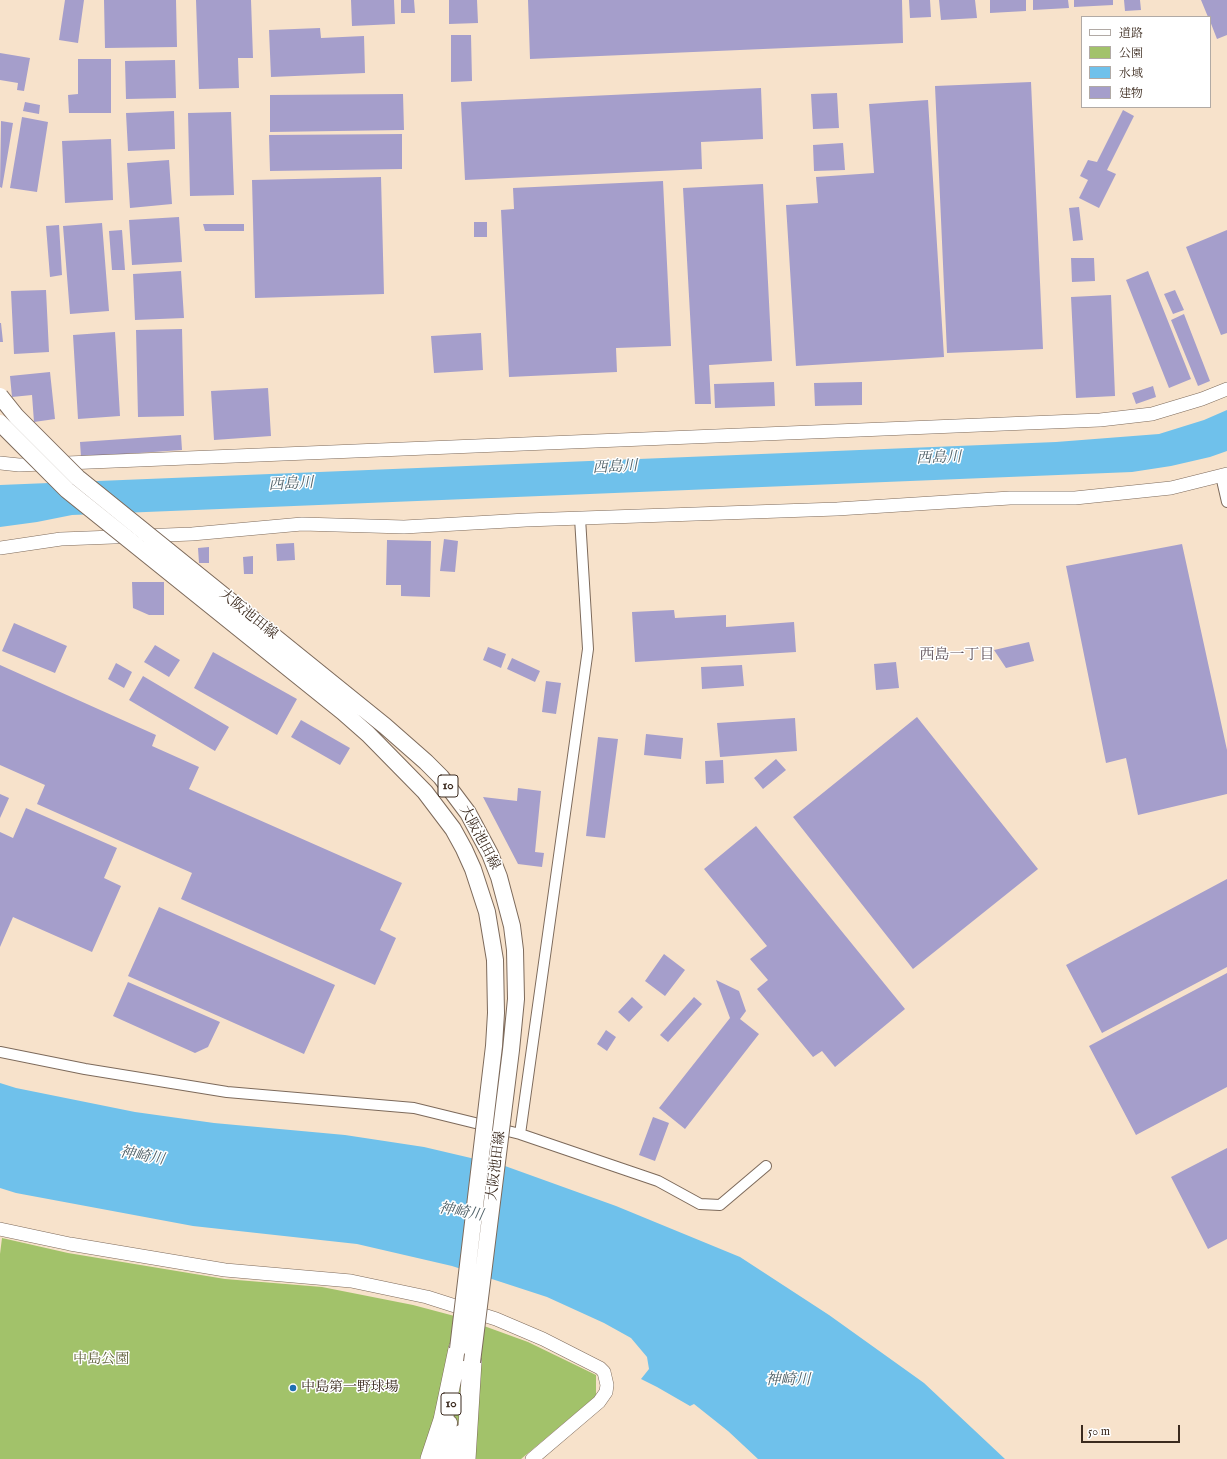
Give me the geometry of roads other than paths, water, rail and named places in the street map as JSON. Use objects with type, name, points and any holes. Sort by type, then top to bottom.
[{"type":"highway","points":[[430,1459],[443,1420],[458,1349]]},
{"type":"highway","points":[[466,1459],[472,1362]]},
{"type":"main road","name":"大阪池田線","points":[[0,396],[16,416],[78,478],[379,721],[426,762],[445,782],[468,813],[490,854],[499,877],[512,926],[515,950],[516,999],[472,1362],[463,1424],[456,1459]]},
{"type":"main road","name":"大阪池田線","points":[[0,423],[67,490],[343,712],[368,734],[425,792],[453,829],[474,869],[487,912],[495,960],[496,1013],[494,1046],[458,1349],[442,1459]]},
{"type":"street","points":[[0,463],[19,465],[1100,420],[1152,414],[1202,399],[1227,389]]},
{"type":"street","points":[[0,548],[61,539],[192,534],[302,524],[404,527],[580,518],[837,508],[1010,498],[1076,498],[1171,488],[1224,475],[1227,502]]},
{"type":"street","points":[[520,1134],[588,649],[580,518]]},
{"type":"street","points":[[0,1052],[85,1069],[227,1092],[414,1108],[520,1134],[658,1181],[700,1204],[720,1205],[766,1166]]},
{"type":"street","points":[[0,1229],[70,1244],[225,1270],[351,1281],[427,1297],[496,1320],[544,1339],[600,1368],[604,1372],[607,1385],[606,1392],[599,1402],[532,1459]]},
{"type":"water","name":"西島川","points":[[1227,410],[1227,451],[1210,457],[1171,466],[1132,472],[72,515],[0,527],[0,485],[1056,442],[1159,434],[1204,420]]},
{"type":"water","name":"神崎川","points":[[0,1083],[16,1088],[135,1112],[214,1123],[345,1135],[424,1147],[505,1166],[616,1206],[740,1257],[829,1315],[924,1383],[1005,1459],[758,1459],[728,1431],[694,1404],[690,1406],[641,1379],[649,1369],[647,1357],[631,1338],[604,1323],[547,1297],[452,1266],[357,1244],[193,1226],[16,1193],[0,1188]]},
{"type":"place","name":"中島第一野球場","points":[[293,1388]]},
{"type":"district","name":"西島一丁目","points":[[957,656]]},
{"type":"park label","name":"中島公園","points":[[101,1360]]}]
